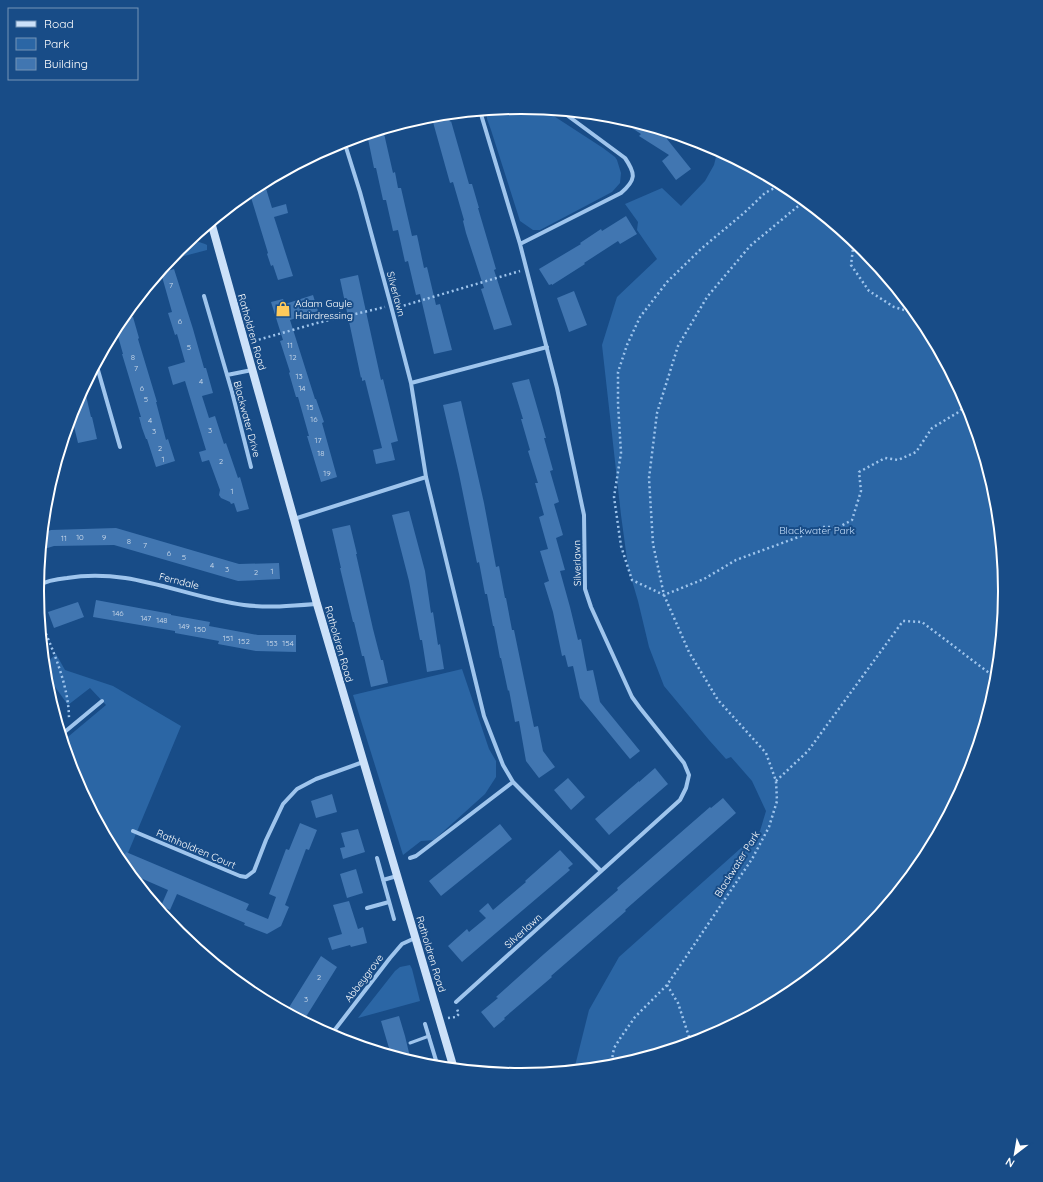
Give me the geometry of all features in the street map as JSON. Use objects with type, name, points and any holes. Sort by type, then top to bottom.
[{"type":"street","name":"Silverlawn","points":[[456,1002],[680,800],[686,788],[689,775],[684,763],[632,697],[591,607],[585,589],[584,514],[557,388],[527,269],[481,116]]},
{"type":"street","points":[[520,244],[622,194],[629,186],[633,177],[630,166],[625,158],[569,117]]},
{"type":"street","name":"Silverlawn","points":[[346,147],[392,307],[411,383],[426,477],[484,716],[503,765],[513,782],[601,871]]},
{"type":"street","name":"Ratholdren Road","points":[[213,227],[317,604],[452,1063]]},
{"type":"street","name":"Blackwater Drive","points":[[204,296],[227,375],[251,467]]},
{"type":"street","points":[[411,383],[547,347]]},
{"type":"street","points":[[98,370],[120,447]]},
{"type":"street","name":"Blackwater Drive","points":[[227,375],[252,370]]},
{"type":"street","points":[[294,519],[426,477]]},
{"type":"street","name":"Ferndale","points":[[44,582],[79,576],[108,575],[134,579],[243,605],[274,607],[317,604]]},
{"type":"street","points":[[67,730],[102,701]]},
{"type":"street","name":"Rathholdren Court","points":[[133,831],[240,876],[246,877],[254,871],[266,840],[283,804],[297,788],[316,779],[363,762]]},
{"type":"street","points":[[410,858],[416,856],[513,782]]},
{"type":"street","points":[[377,858],[394,918]]},
{"type":"street","points":[[383,880],[397,876]]},
{"type":"street","points":[[367,908],[389,902]]},
{"type":"street","name":"Abbeygrove","points":[[335,1030],[402,944],[415,938]]},
{"type":"street","points":[[425,1024],[436,1060]]},
{"type":"lane","points":[[410,1042],[429,1036]]},
{"type":"path","points":[[776,187],[765,193],[702,248],[667,282],[640,317],[627,345],[618,372],[621,453],[614,497],[621,546],[632,580],[664,595],[704,579],[736,560],[804,535],[821,527],[839,527],[852,520],[861,491],[859,472],[885,458],[898,460],[916,452],[932,428],[963,408]]},
{"type":"path","name":"Blackwater Park","points":[[612,1059],[614,1048],[621,1037],[635,1017],[667,986],[752,859],[769,827],[777,801],[776,780],[766,753],[718,700],[689,652],[664,595],[653,544],[649,478],[657,413],[678,346],[707,297],[750,246],[801,204]]},
{"type":"path","points":[[853,248],[851,264],[868,291],[894,307],[908,311]]},
{"type":"path","points":[[245,344],[317,324],[392,307],[527,269]]},
{"type":"path","points":[[776,780],[808,751],[903,621],[922,622],[991,675]]},
{"type":"path","points":[[46,635],[53,651],[68,705],[67,730]]},
{"type":"path","points":[[667,986],[678,1003],[689,1038]]},
{"type":"green space","points":[[487,115],[490,115],[552,115],[615,157],[621,173],[620,183],[612,192],[540,230],[533,230],[520,221]]},
{"type":"green space","name":"Blackwater Park","points":[[716,156],[760,177],[812,212],[836,232],[881,276],[919,326],[935,352],[963,408],[983,467],[990,498],[998,560],[999,591],[995,653],[983,715],[963,774],[950,802],[919,856],[881,906],[859,929],[812,970],[787,988],[760,1005],[733,1019],[675,1043],[645,1052],[615,1059],[575,1065],[589,1010],[619,957],[760,831],[766,811],[752,781],[731,757],[726,759],[664,686],[649,647],[628,567],[602,345],[617,297],[657,259],[637,230],[638,222],[625,204],[662,188],[681,206],[705,181],[714,165]]},
{"type":"green space","points":[[199,242],[207,245],[207,250],[180,257],[184,253],[195,243]]},
{"type":"green space","points":[[56,654],[65,670],[113,686],[181,726],[126,858],[93,802],[80,774],[67,738],[106,705],[90,688],[68,705],[53,684],[49,660]]},
{"type":"green space","points":[[462,669],[489,749],[496,761],[496,777],[485,794],[434,840],[421,841],[403,855],[353,695]]},
{"type":"green space","points":[[410,965],[420,1001],[358,1018],[395,971],[400,967]]},
{"type":"building","points":[[449,120],[469,184],[472,184],[496,269],[494,270],[512,325],[494,330],[481,289],[484,288],[466,233],[464,220],[453,182],[450,183],[433,122]]},
{"type":"building","points":[[630,126],[668,137],[667,139],[691,169],[676,180],[662,161],[669,155],[639,136],[641,134]]},
{"type":"building","points":[[384,134],[393,173],[395,172],[398,188],[401,188],[412,236],[417,235],[424,268],[427,267],[436,305],[440,304],[452,350],[434,354],[420,294],[416,295],[408,261],[405,262],[398,230],[393,231],[386,200],[383,200],[376,168],[374,168],[368,139]]},
{"type":"building","points":[[266,188],[272,208],[286,204],[288,213],[274,217],[293,276],[278,280],[273,265],[271,266],[251,198]]},
{"type":"building","points":[[626,216],[637,234],[620,244],[618,241],[584,263],[585,264],[552,285],[549,285],[539,269],[581,244],[580,243],[601,229],[602,231]]},
{"type":"building","points":[[174,269],[204,368],[206,368],[213,393],[202,396],[209,418],[215,416],[224,444],[226,443],[238,478],[240,477],[249,509],[237,512],[234,503],[231,504],[219,495],[220,490],[209,460],[202,462],[199,452],[206,450],[185,381],[173,385],[168,367],[185,362],[177,334],[175,335],[168,313],[172,312],[162,276],[166,271]]},
{"type":"building","points":[[358,275],[381,380],[383,379],[398,441],[391,443],[395,460],[376,464],[373,450],[382,448],[365,380],[362,381],[362,377],[361,378],[340,279]]},
{"type":"building","points":[[574,291],[587,325],[569,332],[557,298]]},
{"type":"building","points":[[313,295],[318,311],[290,320],[315,399],[324,422],[322,423],[337,477],[321,482],[307,436],[309,436],[298,397],[296,397],[280,341],[283,340],[271,302],[283,299],[285,304]]},
{"type":"building","points":[[133,317],[166,440],[168,439],[175,461],[156,467],[142,428],[139,417],[141,417],[118,336],[130,318]]},
{"type":"building","points":[[529,379],[546,438],[544,438],[553,470],[550,471],[559,502],[554,504],[563,535],[556,538],[565,570],[560,571],[578,640],[581,639],[587,671],[593,670],[600,702],[640,751],[630,759],[580,698],[573,666],[568,667],[565,655],[562,656],[553,612],[544,583],[549,581],[540,551],[548,549],[539,517],[544,515],[535,483],[538,483],[528,451],[530,450],[521,419],[523,419],[512,383]]},
{"type":"building","points":[[86,395],[97,439],[78,443],[74,425]]},
{"type":"building","points":[[461,401],[484,503],[496,567],[499,566],[534,727],[538,726],[543,751],[555,767],[539,778],[526,761],[519,721],[515,722],[487,594],[485,594],[479,562],[477,563],[443,405]]},
{"type":"building","points":[[409,511],[425,571],[431,613],[433,612],[438,645],[440,644],[444,669],[427,672],[422,640],[420,640],[409,581],[392,515]]},
{"type":"building","points":[[350,525],[373,629],[381,660],[383,660],[388,683],[371,687],[364,656],[362,656],[353,622],[332,529]]},
{"type":"building","points":[[116,528],[239,564],[279,563],[280,579],[238,581],[114,545],[54,546],[46,548],[48,531]]},
{"type":"building","points":[[96,600],[210,622],[209,626],[258,635],[296,635],[296,652],[256,651],[218,644],[219,641],[175,633],[175,631],[93,617]]},
{"type":"building","points":[[78,602],[84,617],[54,628],[48,612]]},
{"type":"building","points":[[655,768],[668,784],[609,835],[595,819]]},
{"type":"building","points":[[568,778],[585,797],[571,810],[554,790]]},
{"type":"building","points":[[332,794],[337,812],[316,818],[311,801]]},
{"type":"building","points":[[723,798],[736,813],[625,910],[626,911],[494,1028],[481,1012],[498,998],[496,997],[544,954],[618,890],[617,888],[710,807],[711,808]]},
{"type":"building","points":[[300,823],[317,830],[309,850],[306,849],[285,905],[289,907],[281,926],[267,934],[177,894],[170,910],[163,907],[161,905],[168,890],[140,878],[124,856],[126,852],[249,904],[246,910],[268,919],[276,897],[269,894],[286,849],[289,850]]},
{"type":"building","points":[[500,824],[512,839],[441,896],[429,881]]},
{"type":"building","points":[[358,829],[365,852],[343,859],[340,848],[345,847],[341,833]]},
{"type":"building","points":[[560,850],[573,864],[568,868],[570,870],[462,962],[448,946],[467,929],[469,932],[486,918],[479,911],[488,903],[493,910]]},
{"type":"building","points":[[356,869],[363,893],[347,898],[340,874]]},
{"type":"building","points":[[349,901],[358,929],[363,927],[367,943],[351,947],[350,945],[332,950],[328,938],[342,934],[333,905]]},
{"type":"building","points":[[321,956],[337,967],[306,1017],[289,1008]]},
{"type":"building","points":[[399,1016],[409,1055],[389,1049],[381,1021]]},
{"type":"place","name":"Adam Gayle Hairdressing","points":[[283,309]]}]
